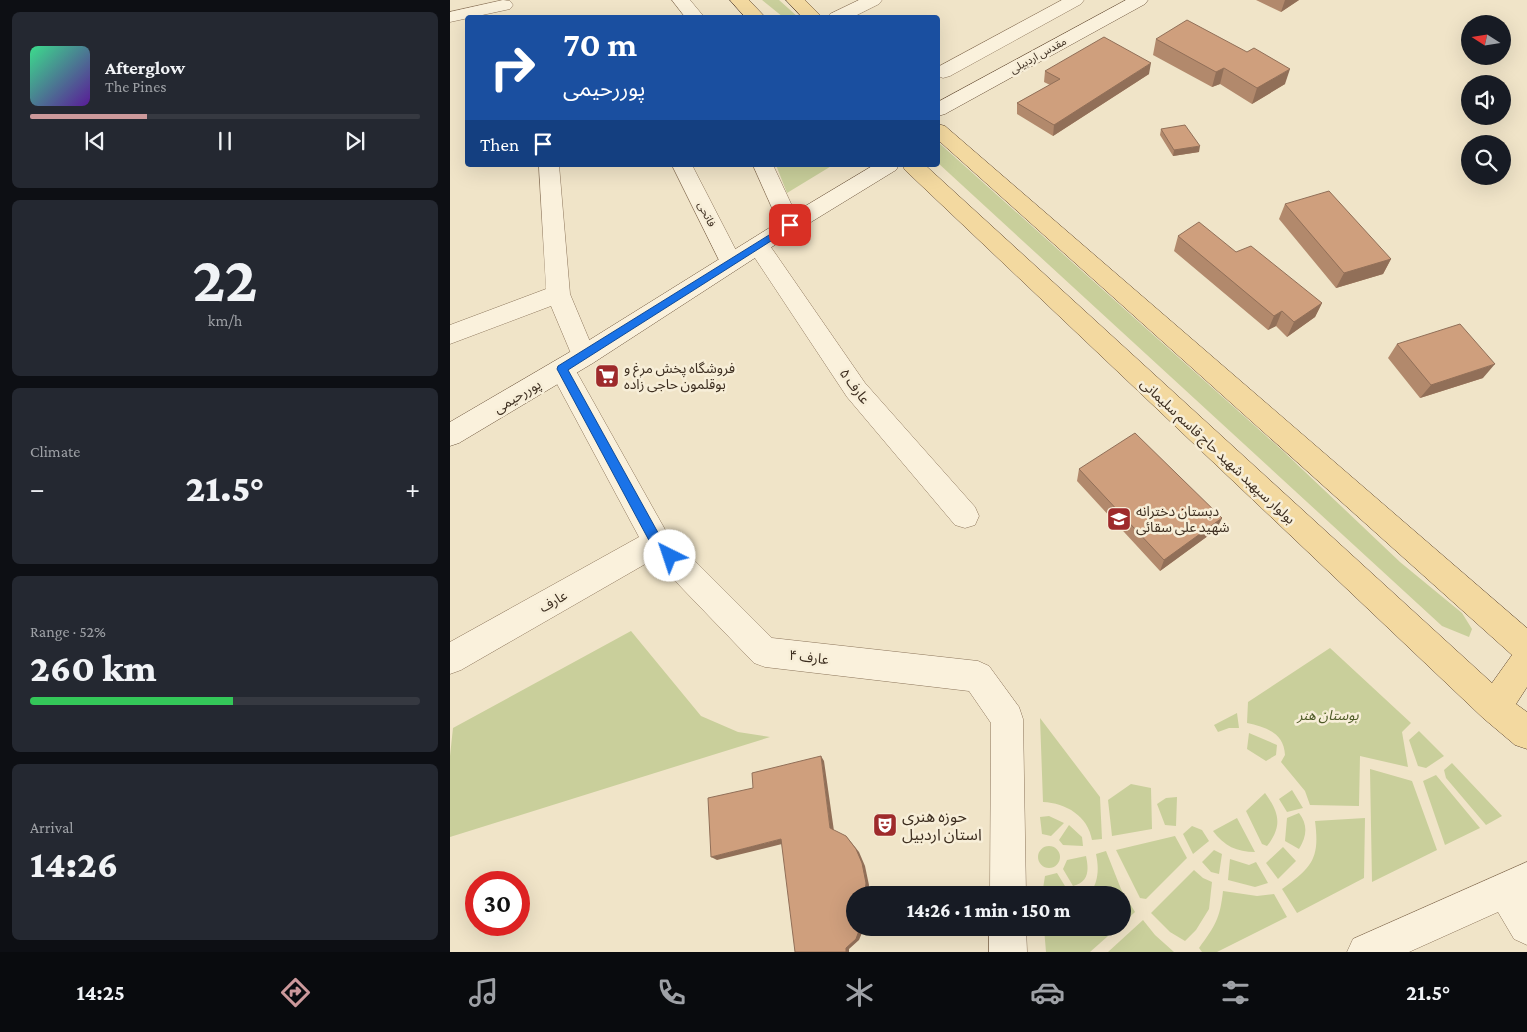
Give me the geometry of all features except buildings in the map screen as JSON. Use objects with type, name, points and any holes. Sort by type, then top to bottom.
[{"type":"main road","points":[[739,0],[754,15]]},
{"type":"main road","points":[[795,0],[811,15]]},
{"type":"main road","points":[[940,132],[1527,648]]},
{"type":"main road","name":"بولوار سپهبد شهید حاج قاسم سلیمانی","points":[[914,167],[1494,707],[1527,733]]},
{"type":"main road","points":[[1494,707],[1527,660]]},
{"type":"street","points":[[681,0],[694,15]]},
{"type":"street","points":[[842,15],[873,0]]},
{"type":"street","points":[[943,72],[1076,0]]},
{"type":"street","name":"مقدس اردبیلی","points":[[940,109],[1138,0]]},
{"type":"street","points":[[450,17],[505,8]]},
{"type":"street","name":"عارف ۴","points":[[549,167],[558,294],[573,363],[657,542],[765,652],[978,677],[1007,719],[1008,886]]},
{"type":"street","name":"فاتحی","points":[[683,167],[731,262]]},
{"type":"street","points":[[764,167],[790,225]]},
{"type":"street","name":"پوررحیمی","points":[[450,435],[573,363],[790,225],[886,167]]},
{"type":"street","name":"عارف ۵","points":[[758,246],[856,390],[966,516]]},
{"type":"street","points":[[450,335],[558,294]]},
{"type":"street","name":"عارف","points":[[450,659],[657,542]]},
{"type":"street","points":[[1366,952],[1516,885],[1527,926]]},
{"type":"street","points":[[1008,936],[1008,952]]},
{"type":"green space","points":[[762,0],[779,0],[796,15],[781,15]]},
{"type":"green space","points":[[940,144],[1283,451],[1400,562],[1462,613],[1472,629],[1469,637],[1442,626],[940,165]]},
{"type":"green space","points":[[777,167],[830,167],[787,193]]},
{"type":"green space","points":[[631,631],[701,716],[738,732],[770,737],[450,837],[450,756],[453,728]]},
{"type":"green space","name":"بوستان هنر","points":[[1330,648],[1411,723],[1402,732],[1408,767],[1360,756],[1359,806],[1310,805],[1305,791],[1281,762],[1285,755],[1284,747],[1278,736],[1267,729],[1247,723],[1248,702]]},
{"type":"green space","points":[[1237,713],[1239,728],[1229,728],[1218,732],[1214,725]]},
{"type":"green space","points":[[1040,718],[1100,797],[1102,839],[1092,840],[1086,824],[1075,812],[1060,805],[1043,802]]},
{"type":"green space","points":[[1419,731],[1444,756],[1426,768],[1418,766],[1409,740]]},
{"type":"green space","name":"بوستان هنر","points":[[1249,733],[1277,745],[1276,755],[1266,761],[1247,749]]},
{"type":"green space","points":[[1452,763],[1502,816],[1486,825],[1446,778],[1444,770]]},
{"type":"green space","points":[[1370,769],[1412,781],[1437,850],[1372,882]]},
{"type":"green space","points":[[1436,775],[1480,828],[1445,845],[1423,781]]},
{"type":"green space","points":[[1131,784],[1151,788],[1152,829],[1112,836],[1108,800]]},
{"type":"green space","points":[[1292,790],[1303,808],[1287,812],[1279,799]]},
{"type":"green space","points":[[1265,793],[1273,806],[1277,819],[1275,832],[1267,846],[1262,844],[1246,811]]},
{"type":"green space","points":[[1177,797],[1176,826],[1165,825],[1157,804],[1166,798]]},
{"type":"green space","points":[[1299,813],[1304,822],[1305,831],[1304,840],[1299,849],[1285,841],[1287,818]]},
{"type":"green space","points":[[1049,816],[1064,823],[1051,836],[1042,834],[1040,817]]},
{"type":"green space","points":[[1237,818],[1255,852],[1242,851],[1231,847],[1213,831]]},
{"type":"green space","points":[[1365,818],[1364,878],[1297,913],[1282,889],[1301,874],[1312,861],[1316,845],[1315,821]]},
{"type":"green space","points":[[1069,825],[1082,837],[1083,846],[1063,845],[1059,840]]},
{"type":"green space","points":[[1192,826],[1202,830],[1209,841],[1193,854],[1183,834]]},
{"type":"green space","points":[[1175,836],[1187,858],[1146,899],[1140,898],[1116,850]]},
{"type":"green space","points":[[1049,846],[1057,849],[1060,857],[1057,865],[1049,868],[1041,865],[1038,857],[1041,849]]},
{"type":"green space","points":[[1283,847],[1296,861],[1278,879],[1266,863]]},
{"type":"green space","points":[[1214,850],[1222,854],[1219,874],[1211,872],[1202,862]]},
{"type":"green space","points":[[1106,851],[1120,886],[1094,886],[1098,865],[1096,854]]},
{"type":"green space","points":[[1086,856],[1087,875],[1082,882],[1073,886],[1063,869],[1067,860]]},
{"type":"green space","points":[[1230,859],[1249,865],[1256,862],[1268,883],[1255,887],[1228,880]]},
{"type":"green space","points":[[1194,870],[1203,878],[1212,882],[1209,909],[1196,930],[1185,941],[1170,932],[1151,913]]},
{"type":"green space","points":[[1057,873],[1065,886],[1043,886],[1045,876]]},
{"type":"green space","points":[[1223,891],[1257,896],[1274,894],[1287,917],[1217,952],[1202,952],[1199,948],[1216,922]]},
{"type":"green space","points":[[1131,905],[1135,912],[1131,916]]},
{"type":"green space","points":[[1143,920],[1155,935],[1174,952],[1108,952],[1126,936],[1131,936],[1131,931]]},
{"type":"green space","points":[[1045,936],[1108,936],[1090,952],[1046,952]]},
{"type":"place","name":"فروشگاه پخش مرغ و بوقلمون حاجی زاده","points":[[607,376]]},
{"type":"place","name":"دبستان دخترانه شهید علی سقائی","points":[[1119,519]]},
{"type":"place","name":"حوزه هنری استان اردبیل","points":[[885,825]]},
{"type":"route","points":[[670,556],[657,542],[562,369],[790,225]]}]
